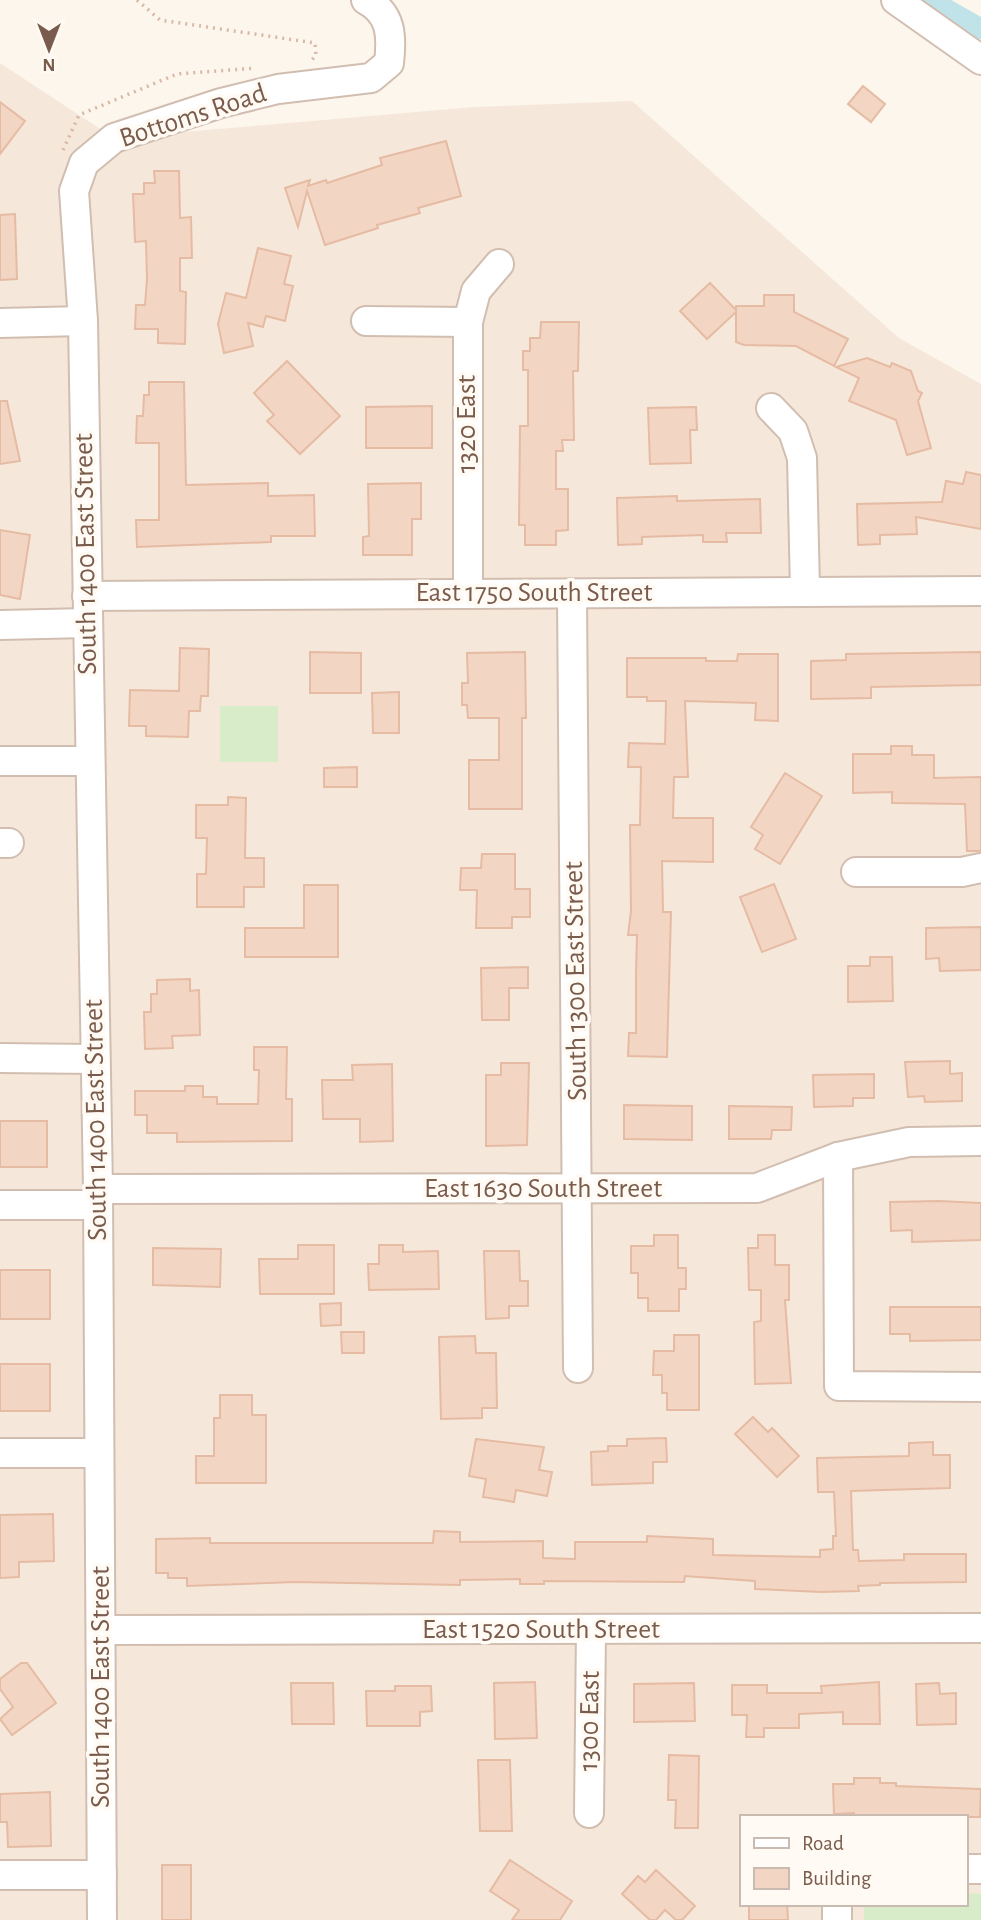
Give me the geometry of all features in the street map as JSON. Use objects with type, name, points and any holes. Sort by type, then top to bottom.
[{"type":"street","name":"Bottoms Road","points":[[83,321],[74,191],[84,163],[114,138],[221,103],[278,89],[372,78],[389,63],[392,43],[388,20],[366,0]]},
{"type":"street","points":[[896,0],[981,60]]},
{"type":"street","name":"1320 East","points":[[468,594],[468,322],[476,291],[499,264]]},
{"type":"street","points":[[0,323],[83,321]]},
{"type":"street","name":"South 1400 East Street","points":[[83,321],[88,761],[98,1197],[102,1920]]},
{"type":"street","points":[[366,321],[468,322]]},
{"type":"street","points":[[771,408],[793,431],[802,458],[805,590]]},
{"type":"street","name":"East 1750 South Street","points":[[0,625],[87,609],[468,594],[981,591]]},
{"type":"street","name":"South 1300 East Street","points":[[572,595],[578,1368]]},
{"type":"street","points":[[0,761],[88,761]]},
{"type":"street","points":[[856,872],[962,872],[981,868]]},
{"type":"street","points":[[0,1058],[95,1059]]},
{"type":"street","name":"East 1630 South Street","points":[[0,1205],[98,1197],[757,1188],[838,1157],[909,1142],[981,1141]]},
{"type":"street","points":[[838,1157],[839,1385],[981,1387]]},
{"type":"street","points":[[0,1453],[99,1453]]},
{"type":"street","name":"East 1520 South Street","points":[[101,1630],[981,1628]]},
{"type":"street","name":"1300 East","points":[[589,1813],[591,1630]]},
{"type":"street","points":[[0,1875],[102,1875]]},
{"type":"shaded area","points":[[0,63],[114,138],[474,107],[632,101],[899,338],[981,384],[981,1920],[0,1920]]},
{"type":"green space","points":[[220,706],[278,706],[278,762],[220,762]]},
{"type":"green space","points":[[967,1893],[981,1894],[981,1920],[864,1920],[864,1906],[967,1906]]},
{"type":"building","points":[[863,86],[885,104],[871,122],[848,104]]},
{"type":"building","points":[[0,102],[25,121],[0,154]]},
{"type":"building","points":[[446,141],[461,196],[418,208],[420,213],[377,225],[378,228],[325,245],[307,191],[298,227],[285,188],[310,180],[308,186],[326,180],[327,183],[382,165],[380,158]]},
{"type":"building","points":[[154,171],[179,171],[180,218],[191,217],[192,258],[180,258],[180,291],[186,292],[185,344],[158,343],[158,329],[135,329],[136,305],[145,305],[147,279],[146,241],[135,242],[133,194],[144,194],[144,183],[155,183]]},
{"type":"building","points":[[15,214],[17,279],[0,280],[0,215]]},
{"type":"building","points":[[258,248],[291,256],[284,284],[293,286],[285,321],[266,316],[263,327],[248,323],[253,346],[224,353],[218,324],[226,293],[246,298]]},
{"type":"building","points":[[710,283],[736,310],[736,306],[764,306],[764,295],[794,295],[794,312],[848,339],[834,366],[796,346],[744,345],[736,342],[736,312],[707,339],[680,311]]},
{"type":"building","points":[[541,322],[579,322],[578,371],[573,371],[574,440],[562,440],[563,451],[556,451],[556,489],[568,489],[568,530],[556,531],[556,545],[525,545],[525,525],[519,525],[520,426],[528,426],[528,370],[523,370],[523,351],[530,351],[530,338],[540,338]]},
{"type":"building","points":[[867,358],[890,367],[892,363],[911,371],[918,391],[922,393],[918,401],[931,448],[907,455],[896,420],[849,401],[859,378],[836,367]]},
{"type":"building","points":[[287,361],[340,416],[300,454],[267,421],[274,415],[254,393]]},
{"type":"building","points":[[149,382],[184,382],[186,485],[268,483],[268,496],[314,495],[315,536],[271,536],[271,542],[137,547],[136,520],[159,520],[159,443],[136,443],[137,416],[143,416],[144,395],[149,395]]},
{"type":"building","points":[[0,401],[7,401],[20,461],[0,464]]},
{"type":"building","points":[[432,406],[432,448],[366,448],[366,407]]},
{"type":"building","points":[[696,407],[697,430],[690,430],[691,463],[650,464],[648,408]]},
{"type":"building","points":[[966,472],[981,475],[981,529],[916,517],[917,534],[880,535],[880,544],[858,545],[857,504],[942,502],[946,481],[963,484]]},
{"type":"building","points":[[421,483],[421,519],[412,519],[412,555],[363,555],[363,537],[369,536],[368,484]]},
{"type":"building","points":[[677,496],[677,501],[760,499],[761,533],[726,533],[727,542],[703,542],[703,535],[642,537],[642,544],[618,545],[617,498]]},
{"type":"building","points":[[0,530],[30,535],[20,599],[0,595]]},
{"type":"building","points":[[180,648],[209,649],[208,696],[201,696],[200,711],[189,711],[188,737],[146,736],[146,726],[129,726],[130,690],[179,691]]},
{"type":"building","points":[[310,652],[361,653],[361,693],[310,693]]},
{"type":"building","points":[[525,652],[526,718],[522,718],[522,809],[469,809],[469,760],[499,760],[499,718],[468,718],[467,705],[462,705],[462,683],[468,683],[467,653]]},
{"type":"building","points":[[981,652],[981,685],[871,687],[871,698],[811,699],[811,661],[846,660],[846,654]]},
{"type":"building","points":[[738,654],[778,654],[778,721],[755,720],[756,703],[685,701],[688,777],[674,777],[673,818],[713,818],[713,862],[662,861],[663,912],[671,912],[667,1057],[628,1056],[629,1033],[636,1033],[637,935],[628,935],[631,911],[630,825],[640,825],[641,767],[628,767],[629,743],[665,744],[666,701],[627,697],[627,658],[706,658],[706,661],[737,661]]},
{"type":"building","points":[[399,692],[399,733],[373,733],[372,693]]},
{"type":"building","points":[[891,746],[912,746],[912,755],[934,755],[934,778],[981,777],[981,851],[967,851],[965,804],[892,803],[892,792],[853,793],[853,754],[891,754]]},
{"type":"building","points":[[357,767],[357,787],[324,787],[324,768]]},
{"type":"building","points":[[785,773],[822,796],[780,864],[755,849],[763,835],[751,827]]},
{"type":"building","points":[[228,797],[246,798],[245,858],[264,858],[264,887],[244,887],[244,907],[197,907],[197,874],[206,874],[207,838],[196,838],[196,805],[228,805]]},
{"type":"building","points":[[482,854],[515,854],[515,889],[530,889],[530,917],[512,917],[512,928],[476,928],[477,890],[460,890],[461,868],[481,868]]},
{"type":"building","points":[[774,884],[796,939],[762,952],[740,897]]},
{"type":"building","points":[[304,885],[338,885],[338,957],[245,957],[245,928],[304,928]]},
{"type":"building","points":[[981,927],[981,970],[940,971],[939,958],[926,959],[926,928]]},
{"type":"building","points":[[870,957],[892,957],[893,1001],[848,1002],[848,966],[870,966]]},
{"type":"building","points":[[528,967],[528,988],[509,988],[509,1020],[482,1020],[481,968]]},
{"type":"building","points":[[190,979],[190,991],[199,990],[200,1035],[172,1036],[173,1048],[145,1049],[144,1012],[151,1012],[151,994],[157,994],[157,980]]},
{"type":"building","points":[[254,1047],[287,1047],[286,1099],[292,1099],[292,1141],[177,1142],[177,1133],[147,1133],[147,1115],[135,1115],[135,1091],[185,1091],[185,1086],[203,1086],[203,1097],[217,1097],[217,1104],[258,1104],[259,1070],[254,1070]]},
{"type":"building","points":[[950,1061],[950,1074],[962,1073],[962,1101],[925,1102],[924,1096],[908,1097],[905,1062]]},
{"type":"building","points":[[501,1063],[529,1063],[527,1145],[486,1146],[486,1075],[501,1075]]},
{"type":"building","points":[[392,1064],[393,1141],[360,1142],[360,1119],[323,1119],[322,1080],[353,1080],[352,1065]]},
{"type":"building","points":[[874,1074],[874,1098],[853,1098],[853,1106],[814,1107],[813,1075]]},
{"type":"building","points":[[624,1105],[692,1106],[692,1140],[624,1139]]},
{"type":"building","points":[[729,1106],[792,1107],[791,1130],[772,1130],[771,1139],[729,1139]]},
{"type":"building","points":[[0,1121],[47,1121],[47,1167],[0,1167]]},
{"type":"building","points":[[890,1202],[981,1203],[981,1240],[912,1242],[912,1230],[891,1231]]},
{"type":"building","points":[[654,1235],[678,1235],[678,1268],[686,1268],[686,1289],[679,1289],[679,1311],[648,1311],[648,1298],[638,1298],[638,1273],[631,1273],[631,1246],[654,1246]]},
{"type":"building","points":[[758,1235],[775,1235],[775,1265],[789,1265],[789,1300],[785,1300],[791,1383],[755,1384],[754,1322],[761,1321],[761,1290],[749,1290],[748,1248],[758,1248]]},
{"type":"building","points":[[298,1245],[334,1245],[334,1294],[260,1294],[259,1259],[298,1259]]},
{"type":"building","points":[[379,1245],[403,1245],[403,1252],[438,1251],[439,1289],[369,1290],[368,1264],[379,1264]]},
{"type":"building","points":[[153,1248],[221,1249],[220,1287],[153,1285]]},
{"type":"building","points":[[484,1251],[519,1251],[520,1281],[528,1281],[528,1306],[509,1306],[509,1318],[486,1319]]},
{"type":"building","points":[[0,1270],[50,1270],[50,1319],[0,1319]]},
{"type":"building","points":[[341,1303],[341,1325],[321,1326],[320,1304]]},
{"type":"building","points":[[890,1307],[981,1307],[981,1340],[910,1341],[910,1334],[890,1334]]},
{"type":"building","points":[[341,1332],[364,1332],[364,1353],[342,1353]]},
{"type":"building","points":[[674,1335],[699,1335],[699,1410],[667,1410],[667,1393],[662,1393],[662,1375],[653,1375],[654,1351],[674,1351]]},
{"type":"building","points":[[475,1336],[476,1353],[496,1353],[497,1408],[482,1408],[482,1418],[441,1419],[439,1337]]},
{"type":"building","points":[[0,1364],[50,1364],[50,1411],[0,1411]]},
{"type":"building","points":[[220,1395],[252,1395],[252,1415],[266,1415],[266,1483],[196,1483],[196,1456],[214,1456],[214,1418],[220,1418]]},
{"type":"building","points":[[753,1417],[768,1432],[772,1428],[799,1456],[777,1477],[735,1434]]},
{"type":"building","points":[[666,1438],[667,1462],[653,1462],[653,1483],[592,1485],[591,1452],[608,1451],[608,1446],[627,1446],[627,1439]]},
{"type":"building","points":[[476,1439],[544,1447],[539,1470],[552,1472],[547,1496],[516,1490],[514,1502],[483,1497],[486,1479],[469,1476]]},
{"type":"building","points":[[933,1442],[933,1455],[950,1455],[950,1488],[851,1491],[853,1550],[858,1550],[859,1561],[904,1560],[904,1554],[966,1554],[966,1582],[880,1583],[858,1586],[859,1591],[821,1592],[755,1589],[755,1581],[685,1576],[684,1582],[544,1581],[544,1584],[520,1584],[520,1579],[460,1580],[460,1585],[295,1582],[187,1586],[187,1578],[168,1578],[168,1573],[156,1573],[156,1539],[210,1538],[210,1543],[433,1543],[434,1531],[460,1532],[460,1542],[543,1541],[543,1558],[575,1559],[575,1542],[647,1542],[647,1536],[713,1539],[713,1555],[820,1557],[820,1550],[833,1549],[833,1536],[836,1536],[834,1492],[818,1492],[817,1458],[909,1456],[909,1443]]},
{"type":"building","points":[[53,1514],[54,1561],[19,1562],[19,1577],[0,1578],[0,1515]]},
{"type":"building","points":[[21,1663],[27,1663],[56,1703],[12,1735],[0,1719],[13,1707],[0,1689],[0,1679]]},
{"type":"building","points":[[535,1682],[537,1738],[495,1739],[494,1683]]},
{"type":"building","points":[[879,1682],[880,1724],[843,1724],[843,1712],[799,1714],[799,1728],[764,1728],[764,1737],[746,1737],[747,1715],[732,1715],[732,1685],[767,1685],[767,1693],[822,1693],[821,1686]]},
{"type":"building","points":[[291,1683],[333,1683],[334,1724],[292,1724]]},
{"type":"building","points":[[694,1683],[695,1721],[634,1722],[634,1684]]},
{"type":"building","points":[[939,1683],[940,1694],[956,1693],[956,1724],[917,1725],[916,1684]]},
{"type":"building","points":[[395,1686],[431,1686],[432,1711],[420,1712],[420,1726],[367,1726],[366,1691],[395,1691]]},
{"type":"building","points":[[669,1755],[699,1756],[698,1828],[675,1828],[676,1800],[668,1800]]},
{"type":"building","points":[[478,1760],[510,1760],[512,1831],[480,1831]]},
{"type":"building","points":[[854,1778],[880,1778],[880,1783],[896,1783],[896,1786],[981,1789],[980,1817],[834,1814],[833,1784],[854,1784]]},
{"type":"building","points":[[50,1792],[51,1846],[8,1847],[7,1822],[0,1822],[0,1794]]},
{"type":"building","points":[[510,1860],[572,1901],[560,1920],[512,1920],[519,1910],[490,1891]]},
{"type":"building","points":[[162,1865],[191,1865],[191,1920],[162,1920]]},
{"type":"building","points":[[656,1870],[695,1906],[682,1920],[676,1920],[665,1910],[656,1920],[650,1920],[622,1894],[638,1876],[645,1882]]},
{"type":"building","points":[[749,1906],[787,1906],[788,1920],[749,1920]]},
{"type":"waterway","points":[[930,0],[981,29]]}]
